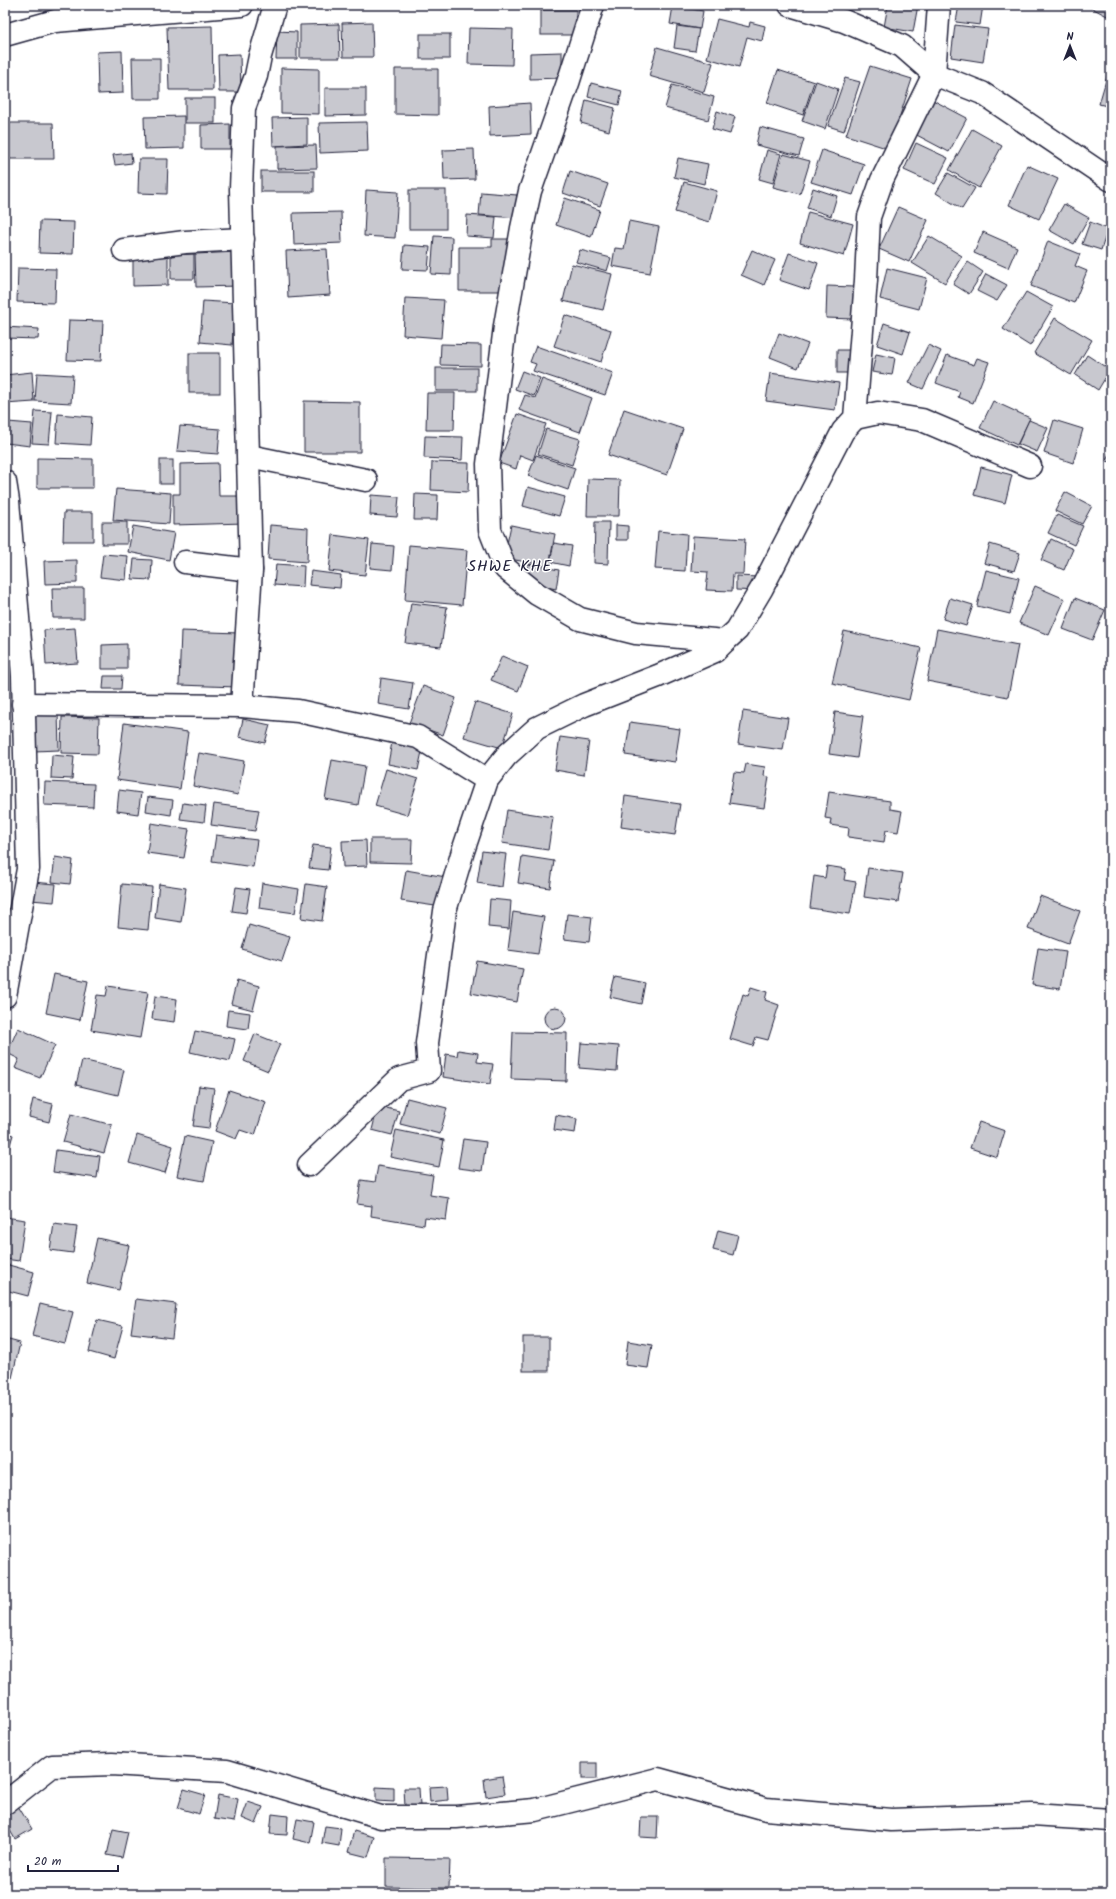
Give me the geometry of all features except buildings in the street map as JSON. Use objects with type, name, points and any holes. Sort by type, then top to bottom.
[{"type":"street","points":[[5,35],[53,13],[242,5]]},
{"type":"street","points":[[242,706],[251,570],[241,190],[244,108],[256,76],[260,56],[275,5]]},
{"type":"street","points":[[593,5],[569,80],[530,192],[522,228],[505,326],[488,464],[490,530],[505,568],[537,594],[580,619],[636,634],[725,641]]},
{"type":"street","points":[[790,5],[844,21],[902,46],[934,74],[982,93],[1111,180]]},
{"type":"street","points":[[855,418],[866,280],[869,217],[882,180],[934,74],[939,5]]},
{"type":"street","points":[[124,250],[185,242],[243,239]]},
{"type":"street","points":[[309,1165],[399,1079],[429,1070],[427,1043],[445,911],[487,780],[507,755],[537,728],[584,705],[658,676],[715,651],[737,630],[762,588],[843,431],[855,418],[878,413],[922,420],[1030,466]]},
{"type":"street","points":[[249,456],[366,480]]},
{"type":"street","points":[[5,482],[8,501],[22,668],[28,869],[5,996]]},
{"type":"street","points":[[185,562],[251,570]]},
{"type":"street","points":[[23,704],[242,706],[298,711],[418,736],[487,780]]},
{"type":"street","points":[[5,1803],[52,1766],[112,1764],[227,1771],[381,1817],[456,1817],[535,1810],[658,1779],[766,1809],[891,1820],[1032,1815],[1111,1820]]},
{"type":"district","name":"SHWE KHE","points":[[510,566]]}]
